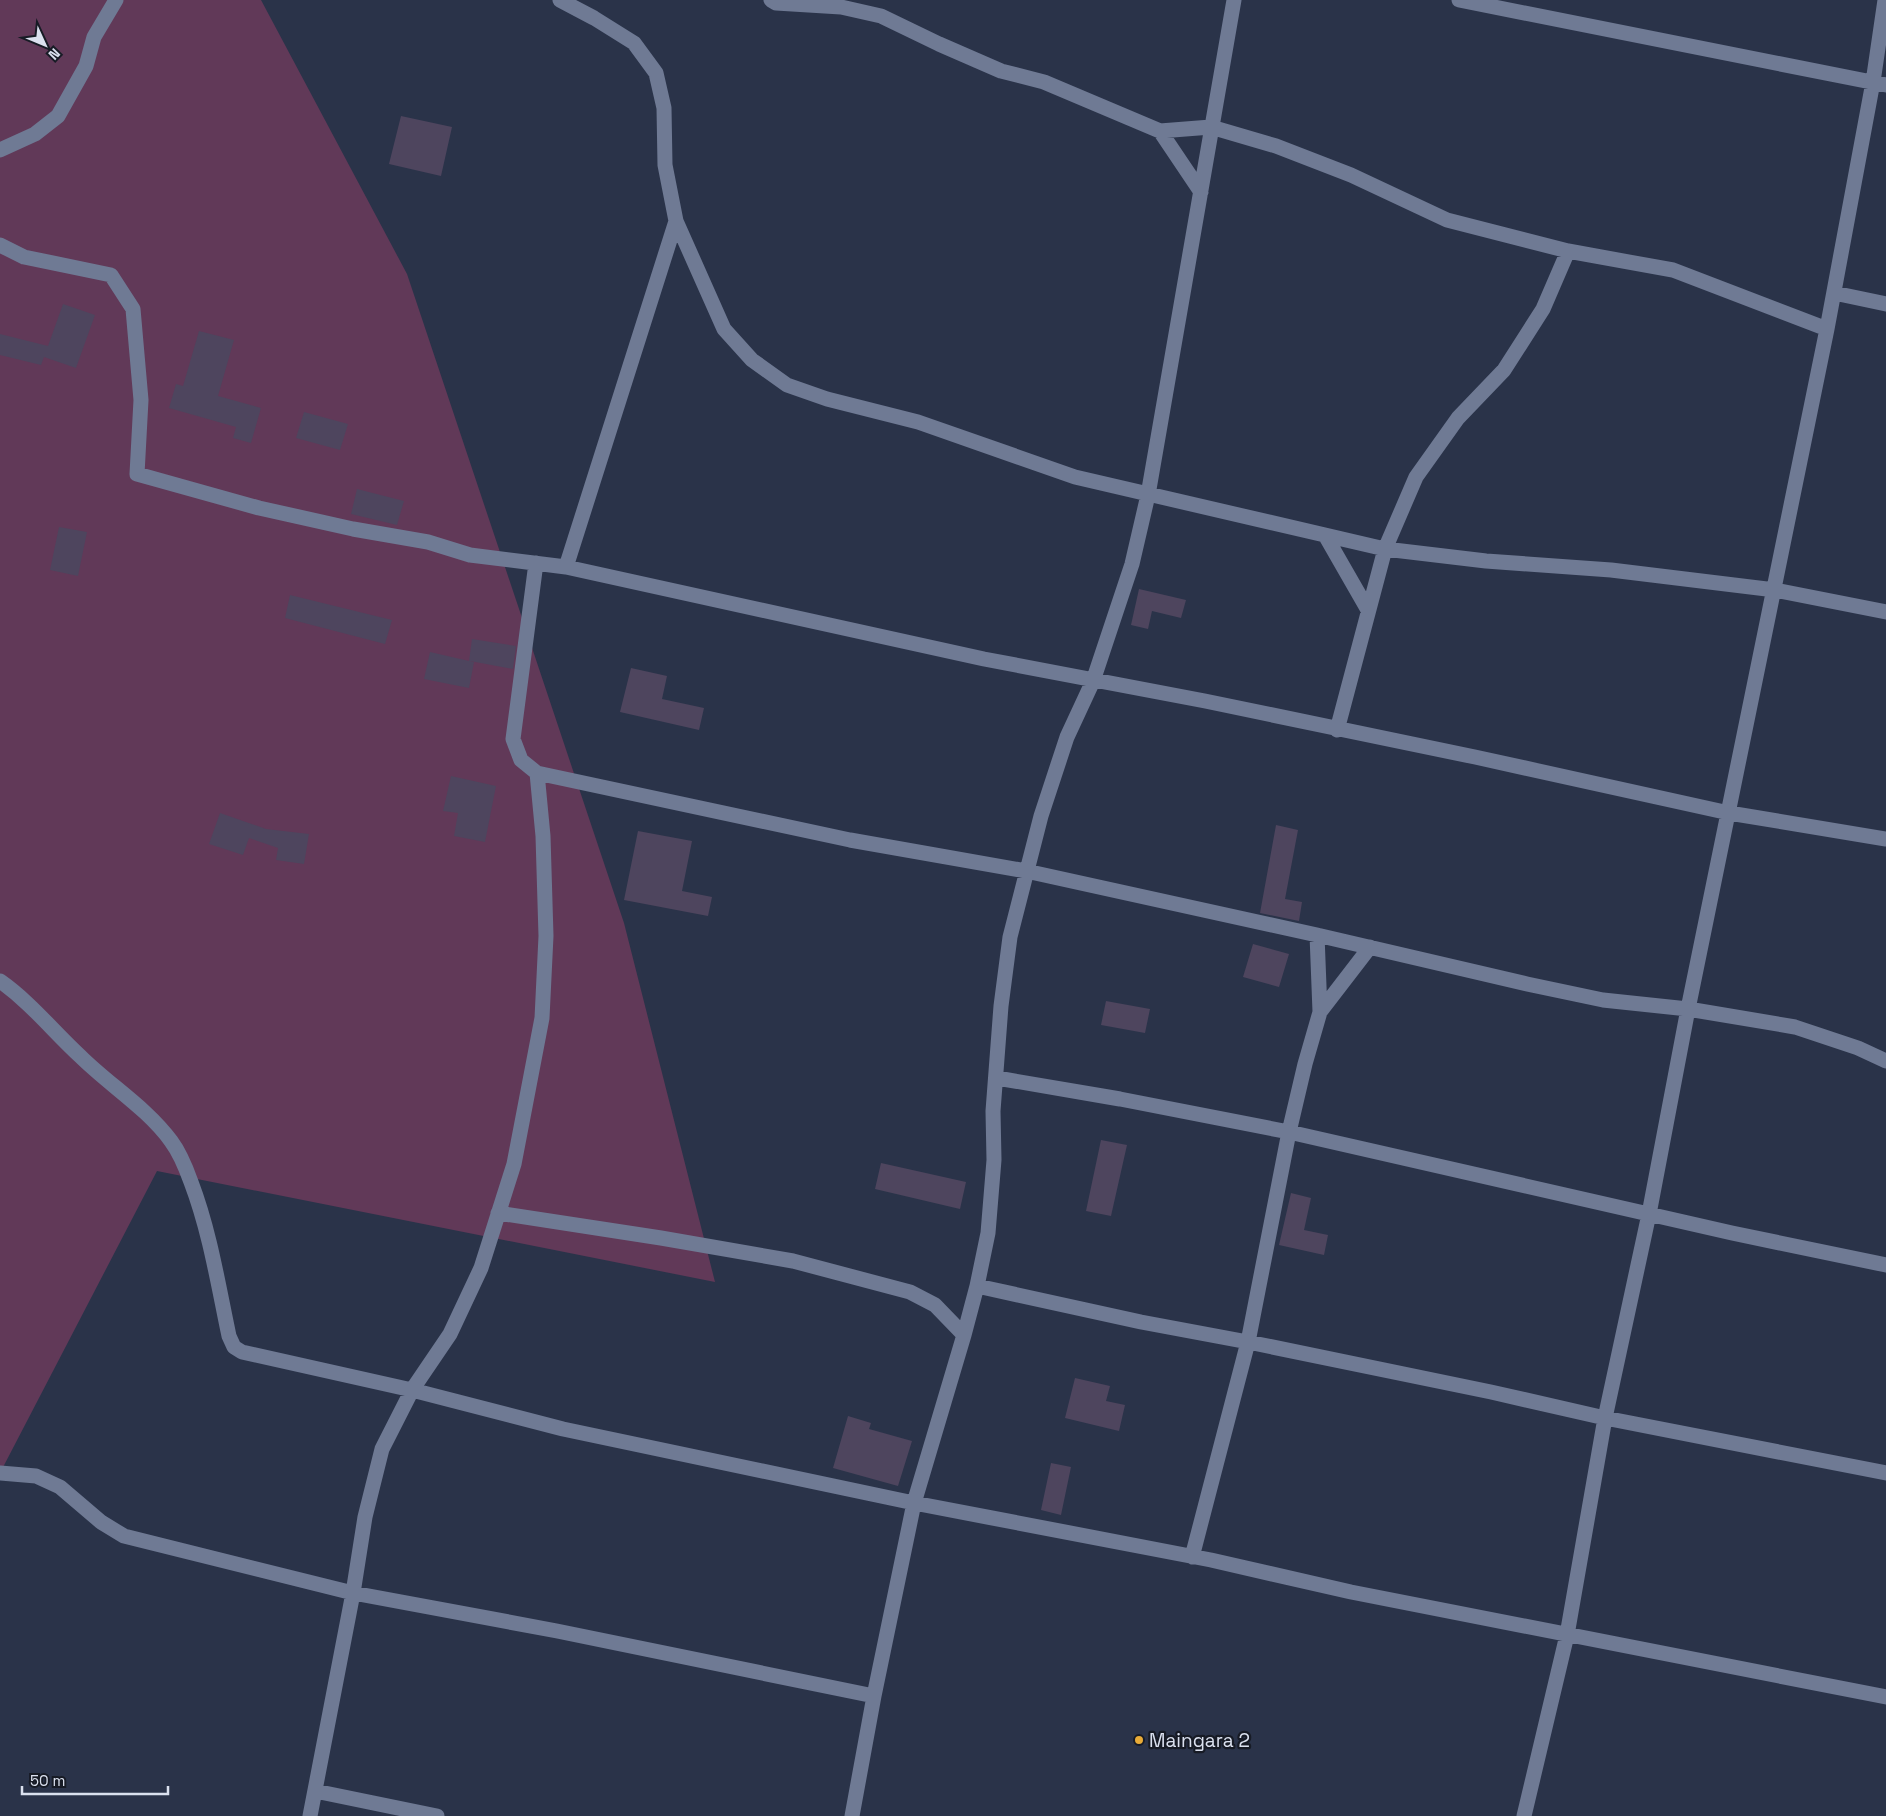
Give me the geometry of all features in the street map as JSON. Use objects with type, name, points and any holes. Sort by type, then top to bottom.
[{"type":"street","points":[[0,150],[35,134],[58,116],[86,66],[94,37],[116,0]]},
{"type":"street","points":[[560,0],[594,18],[634,43],[656,74],[664,108],[665,165],[676,221],[724,329],[752,360],[786,385],[827,399],[918,422],[1075,477],[1385,549],[1486,562],[1610,570],[1775,590],[1886,612]]},
{"type":"street","points":[[771,0],[776,3],[841,7],[881,16],[1001,71],[1052,85],[1160,131],[1211,127],[1276,146],[1351,175],[1446,220],[1568,251],[1672,270],[1827,329]]},
{"type":"street","points":[[852,1816],[874,1696],[914,1503],[964,1335],[988,1233],[994,1160],[993,1111],[1001,1006],[1008,947],[1041,816],[1067,737],[1093,681],[1132,564],[1148,495],[1234,0]]},
{"type":"street","points":[[1460,0],[1880,83]]},
{"type":"street","points":[[1524,1816],[1567,1635],[1605,1418],[1649,1214],[1688,1009],[1775,590],[1834,293],[1880,83],[1885,0]]},
{"type":"street","points":[[1160,131],[1201,192]]},
{"type":"street","points":[[566,567],[676,221]]},
{"type":"street","points":[[0,245],[24,257],[111,275],[134,309],[141,400],[137,474],[259,508],[353,529],[428,542],[470,555],[566,567],[984,659],[1205,701],[1337,730],[1475,757],[1729,813],[1886,839]]},
{"type":"street","points":[[1337,730],[1385,549],[1416,477],[1458,418],[1504,370],[1543,309],[1568,251]]},
{"type":"street","points":[[1834,293],[1886,304]]},
{"type":"street","points":[[1324,535],[1368,610]]},
{"type":"street","points":[[536,563],[513,739],[521,760],[537,773],[850,840],[1026,871],[1603,1000],[1688,1009],[1795,1027],[1858,1048],[1886,1061]]},
{"type":"street","points":[[310,1816],[353,1593],[365,1517],[382,1449],[412,1390],[450,1334],[481,1268],[514,1164],[542,1018],[546,936],[542,836],[537,773]]},
{"type":"street","points":[[1192,1556],[1248,1342],[1289,1132],[1320,1012],[1316,935]]},
{"type":"street","points":[[1320,1012],[1370,947]]},
{"type":"street","points":[[0,981],[34,1010],[80,1057],[158,1126],[172,1142],[184,1164],[202,1214],[214,1258],[229,1336],[234,1347],[242,1352],[412,1390],[563,1429],[914,1503],[1192,1556],[1351,1592],[1886,1697]]},
{"type":"street","points":[[997,1078],[1120,1099],[1289,1132],[1649,1214],[1886,1265]]},
{"type":"street","points":[[498,1213],[793,1260],[910,1292],[935,1305],[964,1335]]},
{"type":"street","points":[[977,1286],[1141,1322],[1491,1392],[1605,1418],[1886,1474]]},
{"type":"street","points":[[0,1473],[36,1476],[60,1487],[101,1522],[124,1536],[353,1593],[558,1631],[874,1696]]},
{"type":"street","points":[[315,1791],[437,1816]]},
{"type":"shaded area","points":[[0,0],[261,0],[407,274],[624,923],[715,1282],[157,1171],[0,1473]]},
{"type":"building","points":[[401,116],[452,127],[441,176],[389,164]]},
{"type":"building","points":[[63,304],[95,315],[76,368],[44,357],[41,365],[0,355],[0,334],[48,346]]},
{"type":"building","points":[[199,331],[234,340],[218,396],[261,408],[251,443],[233,438],[236,427],[169,408],[176,384],[183,386]]},
{"type":"building","points":[[304,412],[348,424],[340,450],[296,438]]},
{"type":"building","points":[[357,489],[404,501],[397,525],[351,514]]},
{"type":"building","points":[[59,527],[87,532],[78,576],[50,570]]},
{"type":"building","points":[[1139,589],[1186,600],[1181,618],[1152,611],[1148,629],[1131,625]]},
{"type":"building","points":[[290,595],[392,620],[385,644],[285,618]]},
{"type":"building","points":[[472,639],[516,646],[513,669],[470,661],[474,662],[469,688],[424,679],[430,652],[469,661]]},
{"type":"building","points":[[631,668],[667,676],[662,699],[704,708],[699,730],[620,712]]},
{"type":"building","points":[[451,776],[496,786],[485,842],[454,836],[458,813],[443,811]]},
{"type":"building","points":[[220,813],[266,829],[309,834],[304,864],[276,860],[278,848],[249,838],[243,855],[209,844]]},
{"type":"building","points":[[1276,825],[1298,830],[1285,899],[1302,902],[1299,921],[1260,913]]},
{"type":"building","points":[[638,831],[692,841],[682,891],[712,897],[708,916],[624,900]]},
{"type":"building","points":[[1253,944],[1289,954],[1279,987],[1243,977]]},
{"type":"building","points":[[1106,1001],[1150,1009],[1145,1033],[1101,1025]]},
{"type":"building","points":[[1101,1140],[1127,1145],[1111,1216],[1086,1211]]},
{"type":"building","points":[[881,1163],[966,1182],[960,1209],[875,1189]]},
{"type":"building","points":[[1291,1193],[1311,1198],[1304,1230],[1328,1235],[1324,1255],[1279,1245]]},
{"type":"building","points":[[1075,1378],[1110,1386],[1106,1401],[1125,1405],[1119,1431],[1065,1418]]},
{"type":"building","points":[[848,1416],[871,1423],[869,1429],[912,1441],[898,1486],[833,1468]]},
{"type":"building","points":[[1051,1463],[1071,1467],[1061,1515],[1041,1510]]},
{"type":"place","name":"Maingara 2","points":[[1139,1740]]}]
